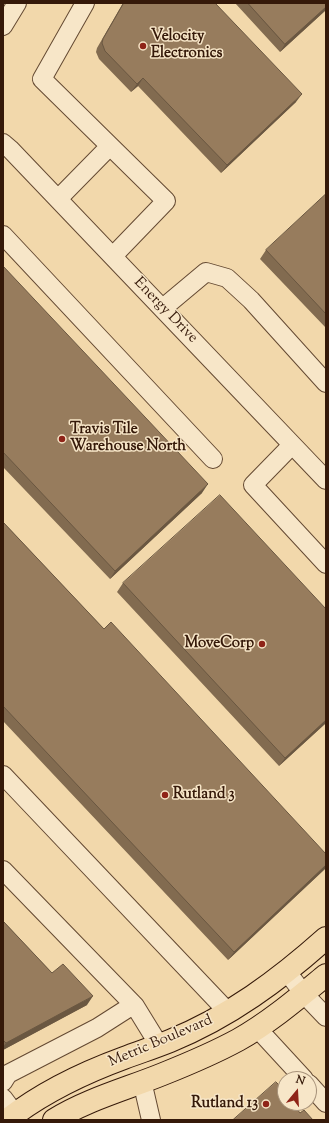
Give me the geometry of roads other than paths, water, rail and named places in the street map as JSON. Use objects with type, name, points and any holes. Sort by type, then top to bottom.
[{"type":"main road","name":"Metric Boulevard","points":[[8,1111],[46,1094],[70,1080],[190,1032],[228,1012],[253,997],[287,972],[326,938]]},
{"type":"main road","name":"Metric Boulevard","points":[[54,1120],[89,1102],[199,1059],[250,1032],[304,994],[326,975]]},
{"type":"main road","points":[[228,1012],[250,1032]]},
{"type":"street","points":[[3,26],[17,3]]},
{"type":"street","points":[[85,3],[42,79],[166,201],[113,256]]},
{"type":"street","name":"Energy Drive","points":[[3,143],[163,308],[326,480]]},
{"type":"street","points":[[58,199],[110,146]]},
{"type":"street","points":[[3,235],[213,459]]},
{"type":"street","points":[[163,308],[206,272],[227,278],[251,300],[326,383]]},
{"type":"street","points":[[292,445],[253,485],[326,564]]},
{"type":"street","points":[[3,775],[228,1012]]},
{"type":"street","points":[[3,870],[133,1005],[159,1045]]},
{"type":"street","points":[[287,972],[304,994],[326,1017]]},
{"type":"street","points":[[3,1082],[8,1074],[97,1028],[133,1005]]},
{"type":"street","points":[[250,1032],[295,1071]]},
{"type":"street","points":[[142,1081],[151,1120]]},
{"type":"street","points":[[317,1093],[326,1103]]},
{"type":"place","name":"Velocity Electronics","points":[[143,46]]},
{"type":"place","name":"Travis Tile Warehouse North","points":[[62,439]]},
{"type":"place","name":"MoveCorp","points":[[262,644]]},
{"type":"place","name":"Rutland 3","points":[[165,795]]},
{"type":"place","name":"Rutland 13","points":[[266,1104]]}]
